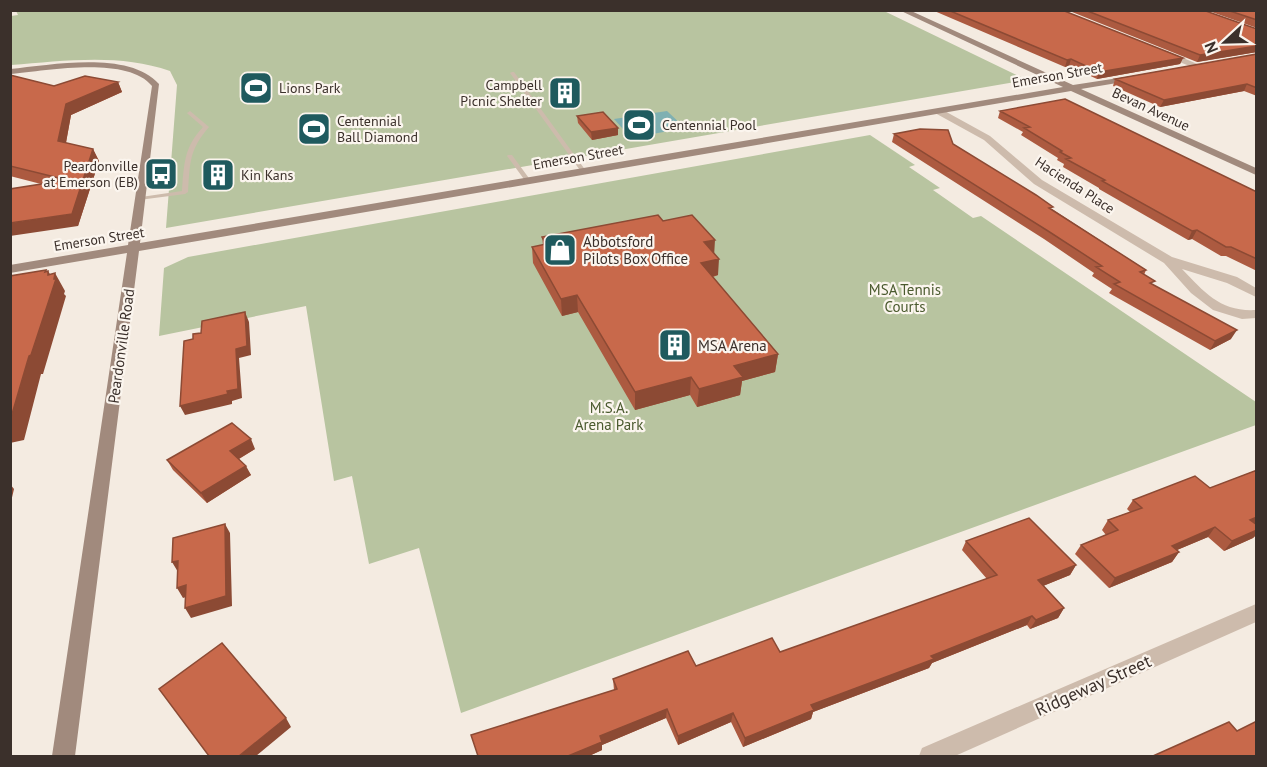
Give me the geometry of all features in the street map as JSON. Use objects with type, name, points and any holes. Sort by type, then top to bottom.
[{"type":"main road","name":"Bevan Avenue","points":[[902,10],[1257,172]]},
{"type":"main road","points":[[1176,70],[1210,64]]},
{"type":"main road","name":"Peardonville Road","points":[[10,72],[109,67],[133,70],[148,76],[156,86],[63,756]]},
{"type":"main road","name":"Emerson Street","points":[[10,269],[1142,76]]},
{"type":"street","points":[[1156,50],[1198,66]]},
{"type":"street","name":"Hacienda Place","points":[[938,111],[987,138],[1005,151],[1038,182],[1168,260]]},
{"type":"street","points":[[1168,260],[1232,280],[1257,293]]},
{"type":"street","points":[[1168,260],[1202,298],[1214,306],[1231,313],[1257,314]]},
{"type":"street","name":"Ridgeway Street","points":[[930,756],[1257,613]]},
{"type":"lane","points":[[512,73],[584,172]]},
{"type":"lane","points":[[141,199],[185,192],[188,155],[194,140],[207,127],[190,113]]},
{"type":"lane","points":[[510,156],[528,181]]},
{"type":"green space","points":[[882,10],[1027,80],[166,228],[177,85],[170,71],[151,65],[111,60],[71,60],[11,65],[11,16],[18,15],[16,11]]},
{"type":"green space","name":"M.S.A. Arena Park","points":[[870,135],[915,165],[909,167],[940,188],[933,190],[973,218],[981,216],[1256,402],[1256,425],[461,713],[419,548],[369,564],[352,476],[334,481],[306,306],[159,336],[164,268],[188,257]]},
{"type":"water","points":[[667,111],[685,128],[631,138],[614,119]]},
{"type":"building","points":[[948,10],[1062,10],[1183,58],[1099,72]]},
{"type":"building","points":[[1085,10],[1203,10],[1257,29],[1257,46],[1200,55]]},
{"type":"building","points":[[1227,10],[1257,10],[1257,20]]},
{"type":"building","points":[[1257,54],[1257,88],[1247,84],[1164,100],[1115,79]]},
{"type":"building","points":[[10,75],[54,86],[85,76],[118,82],[66,104],[58,141],[93,149],[72,214],[10,223],[10,189],[67,180],[10,166]]},
{"type":"building","points":[[1065,99],[1257,192],[1257,259],[1231,247],[1226,247],[1197,230],[1192,231],[1102,181],[1105,180],[1066,159],[1071,158],[1024,128],[1030,127],[1000,111]]},
{"type":"building","points":[[603,112],[618,128],[591,132],[577,116]]},
{"type":"building","points":[[920,129],[948,130],[953,144],[1036,195],[1053,207],[1049,208],[1146,270],[1140,272],[1155,281],[1150,283],[1237,330],[1215,341],[1114,284],[1120,282],[1096,267],[1102,266],[894,134]]},
{"type":"building","name":"MSA Arena","points":[[658,215],[663,221],[692,215],[715,240],[704,242],[719,259],[701,263],[778,354],[734,366],[743,377],[699,389],[691,377],[635,392],[577,295],[561,299],[532,247],[546,244],[542,237]]},
{"type":"building","points":[[46,270],[48,275],[55,273],[54,279],[56,279],[29,356],[10,421],[10,276]]},
{"type":"building","points":[[245,312],[247,346],[236,349],[238,389],[227,391],[228,394],[180,406],[184,341],[193,339],[193,334],[201,333],[202,321]]},
{"type":"building","points":[[232,423],[251,439],[230,451],[246,466],[201,493],[167,460]]},
{"type":"building","points":[[1257,470],[1257,517],[1250,520],[1257,525],[1257,530],[1232,541],[1215,527],[1172,546],[1179,552],[1115,578],[1081,545],[1118,530],[1108,520],[1142,508],[1133,500],[1195,476],[1210,488]]},
{"type":"building","points":[[1029,518],[1076,565],[1038,580],[1064,608],[1036,620],[1032,616],[931,656],[934,659],[811,705],[814,710],[745,738],[733,713],[678,736],[667,709],[600,736],[602,742],[568,756],[478,756],[471,735],[617,689],[613,679],[688,651],[696,666],[772,638],[780,652],[997,575],[966,541]]},
{"type":"building","points":[[225,524],[226,596],[185,608],[186,585],[177,588],[178,561],[172,562],[173,538]]},
{"type":"building","points":[[222,643],[286,718],[239,756],[209,756],[159,689]]},
{"type":"building","points":[[1257,721],[1257,756],[1153,756],[1229,722],[1237,731]]},
{"type":"place","name":"Lions Park","points":[[256,88]]},
{"type":"place","name":"Campbell Picnic Shelter","points":[[565,93]]},
{"type":"place","name":"Centennial Pool","points":[[639,125]]},
{"type":"place","name":"Centennial Ball Diamond","points":[[314,129]]},
{"type":"place","name":"Peardonville at Emerson (EB)","points":[[161,174]]},
{"type":"place","name":"Kin Kans","points":[[218,175]]},
{"type":"place","name":"Abbotsford Pilots Box Office","points":[[560,250]]},
{"type":"place","name":"MSA Arena","points":[[675,345]]},
{"type":"park label","name":"MSA Tennis Courts","points":[[905,298]]}]
